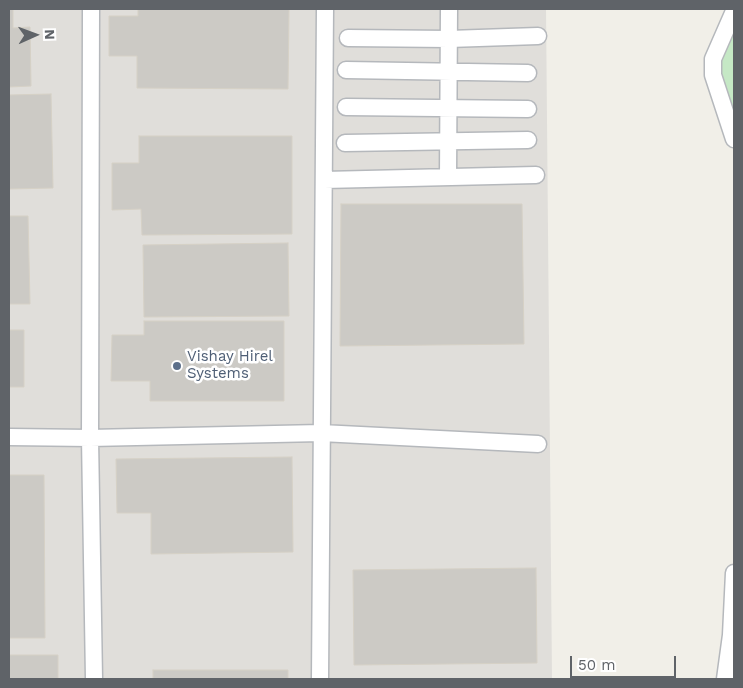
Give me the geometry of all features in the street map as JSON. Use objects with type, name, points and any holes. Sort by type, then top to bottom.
[{"type":"street","points":[[91,9],[90,438],[94,679]]},
{"type":"street","points":[[320,679],[325,9]]},
{"type":"street","points":[[448,177],[449,9]]},
{"type":"street","points":[[734,12],[713,59],[713,74],[734,139]]},
{"type":"street","points":[[348,38],[449,39],[538,36]]},
{"type":"street","points":[[346,70],[528,73]]},
{"type":"street","points":[[346,107],[528,109]]},
{"type":"street","points":[[346,143],[528,140]]},
{"type":"street","points":[[324,180],[536,174]]},
{"type":"street","points":[[9,437],[90,438],[321,433],[538,444]]},
{"type":"street","points":[[725,679],[734,573]]},
{"type":"shaded area","points":[[9,9],[546,9],[552,679],[9,679]]},
{"type":"green space","points":[[734,11],[734,139],[713,59]]},
{"type":"building","points":[[9,9],[13,9],[13,28],[30,27],[31,86],[9,87]]},
{"type":"building","points":[[138,9],[289,9],[288,89],[137,88],[137,56],[109,56],[109,16],[138,16]]},
{"type":"building","points":[[51,94],[53,188],[9,189],[9,95]]},
{"type":"building","points":[[139,136],[292,136],[292,234],[142,235],[141,209],[112,210],[112,163],[139,163]]},
{"type":"building","points":[[341,204],[522,204],[524,344],[340,346]]},
{"type":"building","points":[[9,216],[28,216],[30,304],[9,304]]},
{"type":"building","points":[[288,243],[289,316],[144,317],[143,245]]},
{"type":"building","points":[[144,321],[284,321],[284,401],[150,401],[150,381],[111,381],[112,335],[144,335]]},
{"type":"building","points":[[9,330],[24,330],[24,387],[9,387]]},
{"type":"building","points":[[292,457],[293,552],[151,554],[151,513],[117,513],[116,459]]},
{"type":"building","points":[[9,475],[44,475],[45,638],[9,638]]},
{"type":"building","points":[[536,568],[537,663],[354,665],[353,570]]},
{"type":"building","points":[[9,655],[58,655],[58,679],[9,679]]},
{"type":"building","points":[[153,670],[288,670],[288,679],[153,679]]},
{"type":"place","name":"Vishay Hirel Systems","points":[[177,366]]}]
